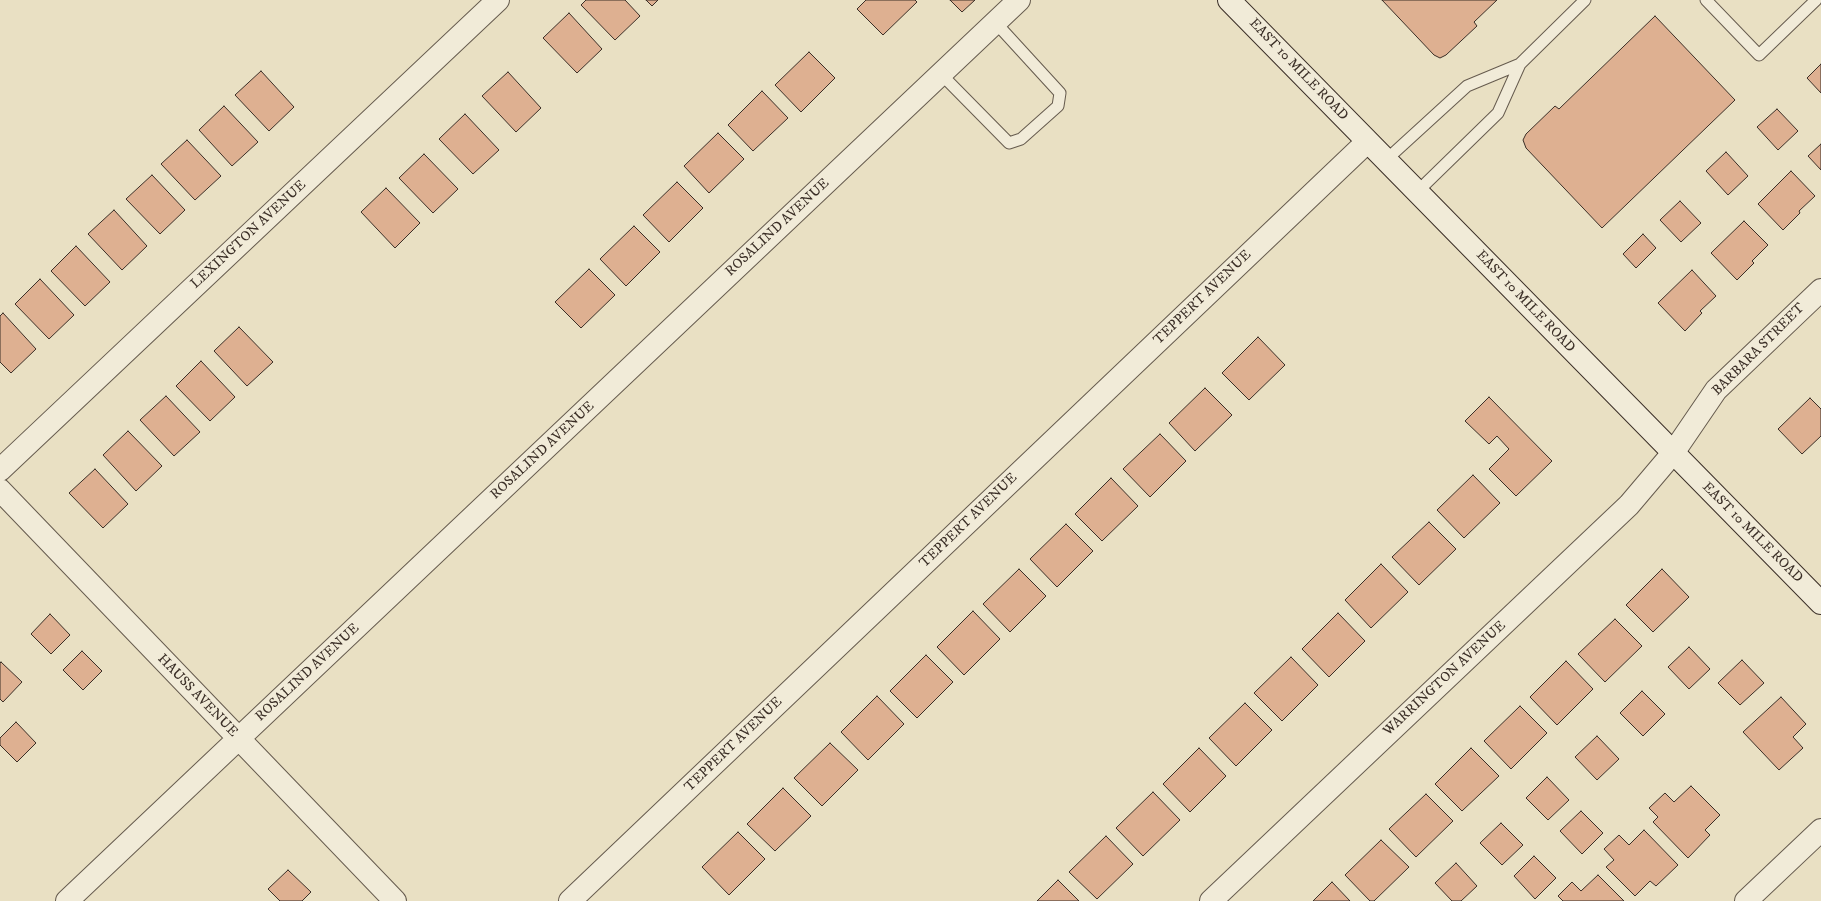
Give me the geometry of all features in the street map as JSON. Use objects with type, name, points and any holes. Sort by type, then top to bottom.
[{"type":"street","name":"LEXINGTON AVENUE","points":[[0,470],[498,0]]},
{"type":"street","name":"ROSALIND AVENUE","points":[[67,901],[1019,0]]},
{"type":"street","name":"EAST 10 MILE ROAD","points":[[1229,0],[1821,603]]},
{"type":"street","name":"TEPPERT AVENUE","points":[[570,901],[1367,142]]},
{"type":"street","name":"BARBARA STREET","points":[[1674,453],[1716,390],[1821,290]]},
{"type":"street","name":"WARRINGTON AVENUE","points":[[1211,901],[1629,505],[1674,453]]},
{"type":"street","name":"HAUSS AVENUE","points":[[0,490],[394,901]]},
{"type":"street","points":[[1746,901],[1821,830]]},
{"type":"lane","points":[[1417,192],[1498,113],[1520,64],[1585,0]]},
{"type":"lane","points":[[1706,0],[1758,55],[1816,0]]},
{"type":"lane","points":[[941,74],[1009,143],[1021,139],[1058,106],[1060,93],[995,22]]},
{"type":"lane","points":[[1386,160],[1467,86],[1520,64]]},
{"type":"building","points":[[586,0],[625,0],[640,16],[615,40],[581,5]]},
{"type":"building","points":[[646,0],[658,0],[652,6]]},
{"type":"building","points":[[866,0],[915,0],[917,2],[883,35],[857,9]]},
{"type":"building","points":[[950,0],[975,0],[962,12]]},
{"type":"building","points":[[1382,0],[1497,0],[1474,22],[1477,26],[1446,55],[1440,58],[1434,55]]},
{"type":"building","points":[[569,13],[602,49],[577,73],[543,38]]},
{"type":"building","points":[[1655,16],[1735,100],[1602,228],[1526,148],[1523,140],[1526,134],[1555,106],[1559,109]]},
{"type":"building","points":[[809,52],[835,78],[801,112],[775,85]]},
{"type":"building","points":[[1821,64],[1821,93],[1807,78]]},
{"type":"building","points":[[261,71],[294,107],[269,131],[235,95]]},
{"type":"building","points":[[508,72],[541,108],[516,132],[482,96]]},
{"type":"building","points":[[762,91],[788,118],[753,151],[728,125]]},
{"type":"building","points":[[224,106],[258,142],[232,166],[199,130]]},
{"type":"building","points":[[1777,109],[1798,131],[1778,150],[1757,127]]},
{"type":"building","points":[[465,114],[499,150],[473,174],[439,139]]},
{"type":"building","points":[[718,133],[744,159],[709,193],[684,166]]},
{"type":"building","points":[[187,140],[221,176],[195,200],[161,164]]},
{"type":"building","points":[[1821,144],[1821,170],[1808,156]]},
{"type":"building","points":[[1726,152],[1748,176],[1728,195],[1706,171]]},
{"type":"building","points":[[424,154],[458,189],[433,213],[399,178]]},
{"type":"building","points":[[1791,171],[1815,196],[1799,211],[1800,213],[1783,230],[1758,204]]},
{"type":"building","points":[[152,175],[185,210],[160,234],[126,199]]},
{"type":"building","points":[[677,182],[703,208],[669,242],[643,215]]},
{"type":"building","points":[[386,188],[420,223],[395,248],[361,212]]},
{"type":"building","points":[[1680,201],[1701,223],[1681,242],[1660,220]]},
{"type":"building","points":[[114,210],[147,246],[122,270],[88,234]]},
{"type":"building","points":[[1744,221],[1768,245],[1752,261],[1754,263],[1737,280],[1711,253]]},
{"type":"building","points":[[634,226],[660,252],[626,286],[600,259]]},
{"type":"building","points":[[1643,234],[1656,248],[1636,268],[1623,254]]},
{"type":"building","points":[[76,246],[110,282],[85,306],[51,271]]},
{"type":"building","points":[[589,269],[615,295],[581,328],[555,302]]},
{"type":"building","points":[[1692,270],[1716,296],[1700,311],[1702,313],[1685,331],[1658,303]]},
{"type":"building","points":[[40,279],[74,315],[49,339],[15,304]]},
{"type":"building","points":[[3,313],[36,349],[11,373],[0,362],[0,316]]},
{"type":"building","points":[[239,327],[273,362],[247,386],[214,351]]},
{"type":"building","points":[[1258,337],[1285,365],[1249,400],[1222,373]]},
{"type":"building","points":[[201,361],[235,397],[210,421],[176,386]]},
{"type":"building","points":[[1205,388],[1232,415],[1195,451],[1169,423]]},
{"type":"building","points":[[166,396],[200,432],[174,456],[140,420]]},
{"type":"building","points":[[1489,397],[1552,461],[1516,496],[1489,469],[1509,449],[1497,436],[1489,444],[1465,421]]},
{"type":"building","points":[[1810,398],[1821,409],[1821,436],[1802,454],[1778,429]]},
{"type":"building","points":[[128,431],[162,466],[136,491],[103,455]]},
{"type":"building","points":[[1160,434],[1186,461],[1150,497],[1123,469]]},
{"type":"building","points":[[95,469],[128,504],[103,528],[69,493]]},
{"type":"building","points":[[1473,475],[1500,503],[1464,538],[1437,510]]},
{"type":"building","points":[[1111,478],[1138,506],[1102,541],[1075,514]]},
{"type":"building","points":[[1429,522],[1456,549],[1419,585],[1392,557]]},
{"type":"building","points":[[1066,524],[1093,551],[1057,587],[1030,559]]},
{"type":"building","points":[[1381,564],[1408,592],[1371,628],[1345,600]]},
{"type":"building","points":[[1019,569],[1046,596],[1010,632],[983,604]]},
{"type":"building","points":[[1662,569],[1689,597],[1653,632],[1626,605]]},
{"type":"building","points":[[973,611],[1000,639],[964,675],[937,647]]},
{"type":"building","points":[[1338,613],[1365,641],[1329,677],[1302,649]]},
{"type":"building","points":[[50,614],[70,635],[51,654],[31,634]]},
{"type":"building","points":[[1615,619],[1642,646],[1605,682],[1578,654]]},
{"type":"building","points":[[1689,647],[1710,669],[1689,689],[1668,667]]},
{"type":"building","points":[[82,651],[102,671],[83,690],[63,670]]},
{"type":"building","points":[[926,655],[953,682],[917,718],[890,691]]},
{"type":"building","points":[[1291,657],[1318,685],[1282,721],[1254,693]]},
{"type":"building","points":[[1742,660],[1764,683],[1740,705],[1718,683]]},
{"type":"building","points":[[1566,661],[1593,689],[1557,725],[1530,697]]},
{"type":"building","points":[[1,662],[22,682],[3,702],[0,699]]},
{"type":"building","points":[[1642,691],[1665,714],[1643,736],[1620,713]]},
{"type":"building","points":[[877,696],[904,724],[868,760],[841,732]]},
{"type":"building","points":[[1781,697],[1806,724],[1793,737],[1803,748],[1779,770],[1743,732]]},
{"type":"building","points":[[1245,703],[1272,730],[1236,766],[1209,738]]},
{"type":"building","points":[[1520,706],[1547,733],[1511,769],[1484,741]]},
{"type":"building","points":[[16,722],[36,743],[17,762],[0,745],[0,738]]},
{"type":"building","points":[[1597,736],[1619,759],[1597,780],[1575,757]]},
{"type":"building","points":[[830,743],[858,770],[822,806],[794,778]]},
{"type":"building","points":[[1199,748],[1226,776],[1190,812],[1163,784]]},
{"type":"building","points":[[1471,748],[1499,776],[1462,811],[1435,784]]},
{"type":"building","points":[[1547,777],[1569,800],[1548,820],[1526,798]]},
{"type":"building","points":[[1691,786],[1720,815],[1705,830],[1710,835],[1688,858],[1653,822],[1658,817],[1649,808],[1665,793],[1674,802]]},
{"type":"building","points":[[783,788],[811,816],[775,851],[747,824]]},
{"type":"building","points":[[1153,792],[1180,820],[1143,856],[1116,828]]},
{"type":"building","points":[[1426,794],[1453,821],[1416,857],[1389,829]]},
{"type":"building","points":[[1581,811],[1603,833],[1582,854],[1560,831]]},
{"type":"building","points":[[1501,823],[1523,845],[1502,865],[1480,843]]},
{"type":"building","points":[[1644,830],[1678,865],[1656,886],[1650,881],[1635,896],[1606,867],[1614,860],[1604,849],[1619,835],[1629,845]]},
{"type":"building","points":[[738,832],[765,859],[729,895],[702,867]]},
{"type":"building","points":[[1106,836],[1133,864],[1097,899],[1069,872]]},
{"type":"building","points":[[1381,840],[1409,867],[1374,901],[1370,901],[1345,875]]},
{"type":"building","points":[[1534,856],[1556,878],[1535,899],[1514,876]]},
{"type":"building","points":[[1456,863],[1477,886],[1461,901],[1452,901],[1435,883]]},
{"type":"building","points":[[288,870],[311,892],[302,901],[280,901],[268,889]]},
{"type":"building","points":[[1598,875],[1624,901],[1563,901],[1558,896],[1572,882],[1581,891]]},
{"type":"building","points":[[1058,880],[1079,901],[1037,901]]},
{"type":"building","points":[[1332,882],[1350,901],[1313,901]]}]
